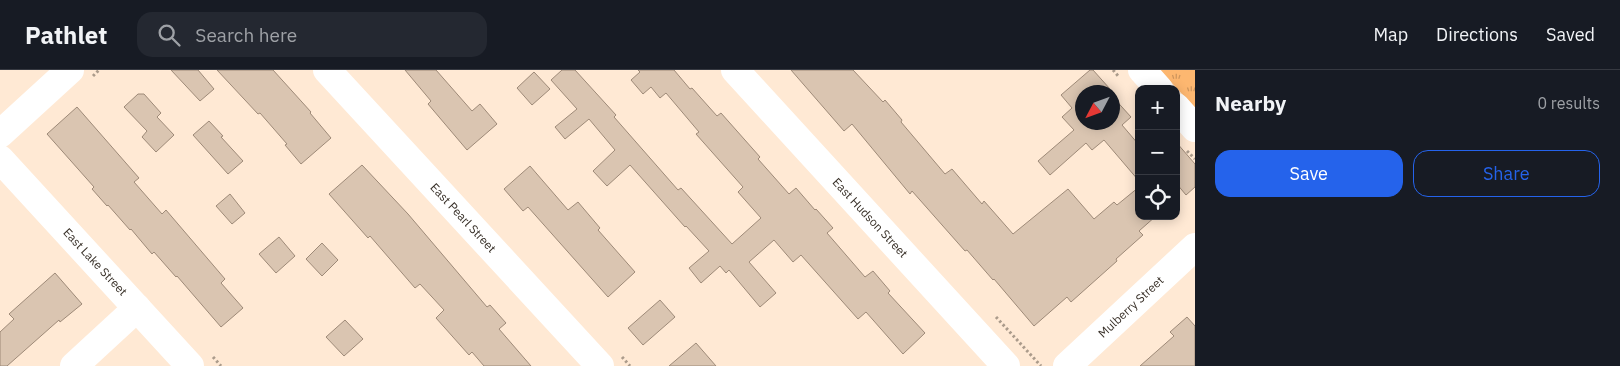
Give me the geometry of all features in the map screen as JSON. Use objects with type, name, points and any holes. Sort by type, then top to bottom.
[{"type":"street","points":[[0,134],[70,70]]},
{"type":"street","name":"East Pearl Street","points":[[327,70],[600,366]]},
{"type":"street","name":"East Hudson Street","points":[[735,70],[1006,366]]},
{"type":"street","points":[[1142,70],[1155,85]]},
{"type":"street","points":[[1180,111],[1195,128]]},
{"type":"street","name":"East Lake Street","points":[[0,159],[190,366]]},
{"type":"street","name":"Mulberry Street","points":[[1066,366],[1195,247]]},
{"type":"street","points":[[74,366],[138,308]]},
{"type":"green space","points":[[1160,70],[1195,70],[1195,108],[1180,92],[1180,85],[1174,85]]},
{"type":"building","points":[[171,70],[198,70],[214,89],[200,101]]},
{"type":"building","points":[[217,70],[273,70],[311,112],[331,138],[301,164],[285,145],[287,144],[260,113],[258,114]]},
{"type":"building","points":[[405,70],[436,70],[472,111],[480,104],[497,124],[467,150],[428,104],[431,101]]},
{"type":"building","points":[[562,70],[575,70],[616,115],[614,117],[678,190],[681,188],[732,244],[761,218],[738,192],[743,187],[696,134],[699,132],[666,93],[660,98],[651,87],[643,94],[631,80],[640,72],[638,70],[674,70],[717,116],[721,113],[760,157],[758,159],[789,194],[796,188],[833,228],[827,233],[865,277],[873,271],[890,291],[888,293],[925,333],[903,354],[866,312],[858,319],[801,255],[793,262],[774,240],[749,262],[776,293],[760,307],[729,270],[726,273],[720,266],[701,283],[689,268],[709,251],[630,165],[607,186],[593,171],[615,150],[589,119],[565,139],[555,127],[577,109],[551,80]]},
{"type":"building","points":[[791,70],[853,70],[883,102],[885,100],[945,174],[952,169],[982,204],[984,201],[1013,234],[1068,189],[1094,219],[1114,202],[1117,205],[1135,190],[1135,220],[1151,220],[1139,231],[1143,235],[1116,259],[1117,261],[1071,302],[1067,297],[1034,326],[994,279],[967,250],[965,251],[912,191],[910,194],[852,124],[844,131]]},
{"type":"building","points":[[1090,70],[1093,70],[1106,85],[1075,85],[1075,130],[1120,130],[1120,105],[1131,117],[1122,125],[1135,140],[1135,176],[1104,140],[1092,150],[1086,143],[1050,175],[1038,161],[1074,130],[1062,117],[1072,108],[1061,95]]},
{"type":"building","points":[[534,72],[550,89],[532,105],[517,88]]},
{"type":"building","points":[[138,94],[144,94],[161,113],[157,117],[174,135],[156,152],[142,137],[147,131],[124,107]]},
{"type":"building","points":[[77,107],[139,178],[134,182],[162,214],[166,210],[225,279],[221,283],[243,308],[221,327],[177,276],[154,252],[152,254],[131,229],[107,206],[92,189],[94,187],[47,134]]},
{"type":"building","points":[[209,121],[243,161],[228,174],[193,135]]},
{"type":"building","points":[[1180,147],[1195,164],[1195,187],[1186,195],[1180,188]]},
{"type":"building","points":[[362,165],[408,214],[487,307],[490,305],[506,323],[499,329],[531,366],[484,366],[472,352],[469,355],[436,318],[444,310],[420,284],[415,288],[370,236],[368,238],[329,194]]},
{"type":"building","points":[[530,166],[568,210],[578,202],[600,228],[598,230],[635,272],[608,297],[528,207],[523,211],[504,189]]},
{"type":"building","points":[[230,194],[245,213],[232,224],[216,206]]},
{"type":"building","points":[[279,237],[295,256],[276,273],[259,254]]},
{"type":"building","points":[[322,243],[338,260],[322,276],[306,259]]},
{"type":"building","points":[[55,273],[82,304],[60,322],[59,320],[7,366],[0,366],[0,332],[14,319],[9,314]]},
{"type":"building","points":[[660,300],[675,317],[643,345],[628,328]]},
{"type":"building","points":[[1187,317],[1195,326],[1195,366],[1140,366],[1174,336],[1170,332]]},
{"type":"building","points":[[345,320],[363,339],[344,356],[326,337]]},
{"type":"building","points":[[696,343],[716,366],[669,366]]}]
